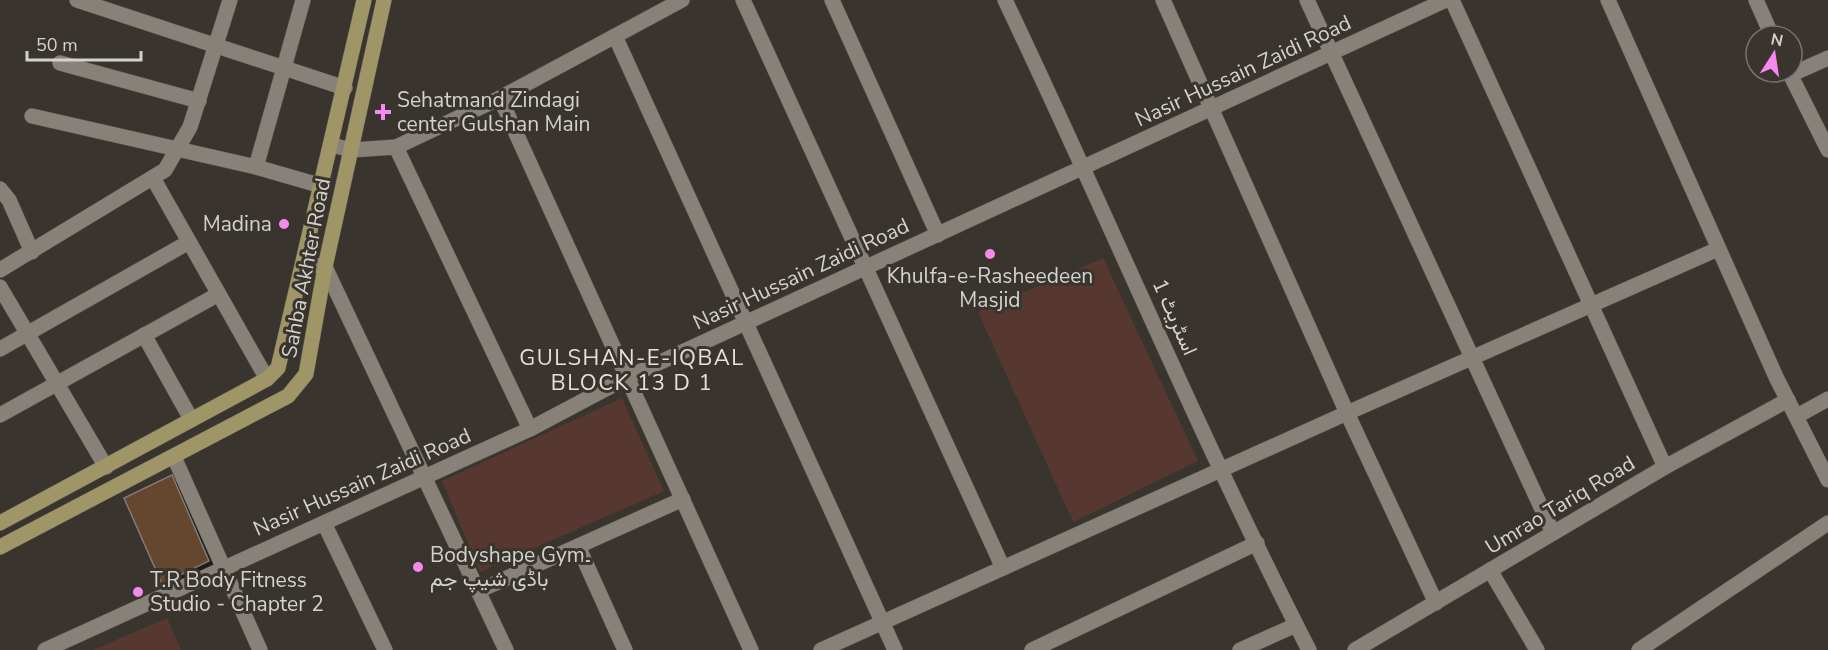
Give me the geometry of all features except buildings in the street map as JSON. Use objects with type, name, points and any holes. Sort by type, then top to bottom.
[{"type":"main road","name":"Sahba Akhter Road","points":[[0,523],[267,379],[278,368],[364,0]]},
{"type":"main road","name":"Sahba Akhter Road","points":[[0,548],[288,396],[306,374],[325,267],[384,0]]},
{"type":"street","points":[[77,0],[345,88]]},
{"type":"street","points":[[0,270],[165,170],[190,128],[230,0]]},
{"type":"street","points":[[256,167],[303,0]]},
{"type":"street","points":[[330,145],[352,150],[396,147],[500,98],[682,0]]},
{"type":"street","points":[[743,0],[1003,568]]},
{"type":"street","points":[[832,0],[938,234]]},
{"type":"street","name":"اسٹریٹ 1","points":[[1005,0],[1084,167],[1222,471],[1309,650]]},
{"type":"street","points":[[1163,0],[1347,412],[1436,603]]},
{"type":"street","points":[[1307,0],[1471,360],[1553,533]]},
{"type":"street","name":"Nasir Hussain Zaidi Road","points":[[45,650],[530,429],[628,377],[1446,0]]},
{"type":"street","points":[[1452,0],[1665,467]]},
{"type":"street","points":[[1608,0],[1718,249],[1828,480]]},
{"type":"street","points":[[1756,0],[1767,24]]},
{"type":"street","points":[[615,36],[895,650]]},
{"type":"street","points":[[1804,68],[1828,58]]},
{"type":"street","points":[[60,63],[199,101]]},
{"type":"street","points":[[1794,84],[1828,150]]},
{"type":"street","points":[[500,98],[751,650]]},
{"type":"street","points":[[32,116],[178,148],[322,186]]},
{"type":"street","points":[[396,147],[530,429]]},
{"type":"street","points":[[153,178],[217,295],[267,379]]},
{"type":"street","points":[[0,189],[9,200],[32,252]]},
{"type":"street","points":[[0,349],[189,242]]},
{"type":"street","points":[[821,650],[1222,471],[1347,412],[1471,360],[1718,249]]},
{"type":"street","points":[[304,263],[325,267],[506,650]]},
{"type":"street","points":[[0,287],[106,467]]},
{"type":"street","points":[[0,416],[217,295]]},
{"type":"street","points":[[144,335],[191,419]]},
{"type":"street","points":[[1797,416],[1828,399]]},
{"type":"street","name":"Umrao Tariq Road","points":[[1364,648],[1490,570],[1665,467],[1788,400]]},
{"type":"street","points":[[174,457],[260,650]]},
{"type":"street","points":[[478,591],[683,499]]},
{"type":"street","points":[[324,523],[385,650]]},
{"type":"street","points":[[1640,650],[1828,523]]},
{"type":"street","points":[[1032,650],[1257,543]]},
{"type":"street","points":[[578,546],[625,650]]},
{"type":"street","points":[[1490,570],[1537,650]]},
{"type":"street","points":[[1240,650],[1296,625]]},
{"type":"shaded area","points":[[1103,258],[1198,461],[1073,522],[978,312]]},
{"type":"shaded area","points":[[622,398],[664,491],[480,572],[442,481]]},
{"type":"shaded area","points":[[167,618],[181,650],[93,650]]},
{"type":"place","name":"Sehatmand Zindagi center Gulshan Main","points":[[383,112]]},
{"type":"place","name":"Madina","points":[[284,224]]},
{"type":"place","name":"Khulfa-e-Rasheedeen Masjid","points":[[990,254]]},
{"type":"place","name":"Bodyshape Gym۔ باڈی شیپ جم","points":[[418,567]]},
{"type":"place","name":"T.R Body Fitness Studio - Chapter 2","points":[[138,592]]},
{"type":"district","name":"GULSHAN-E-IQBAL BLOCK 13 D 1","points":[[632,370]]}]
